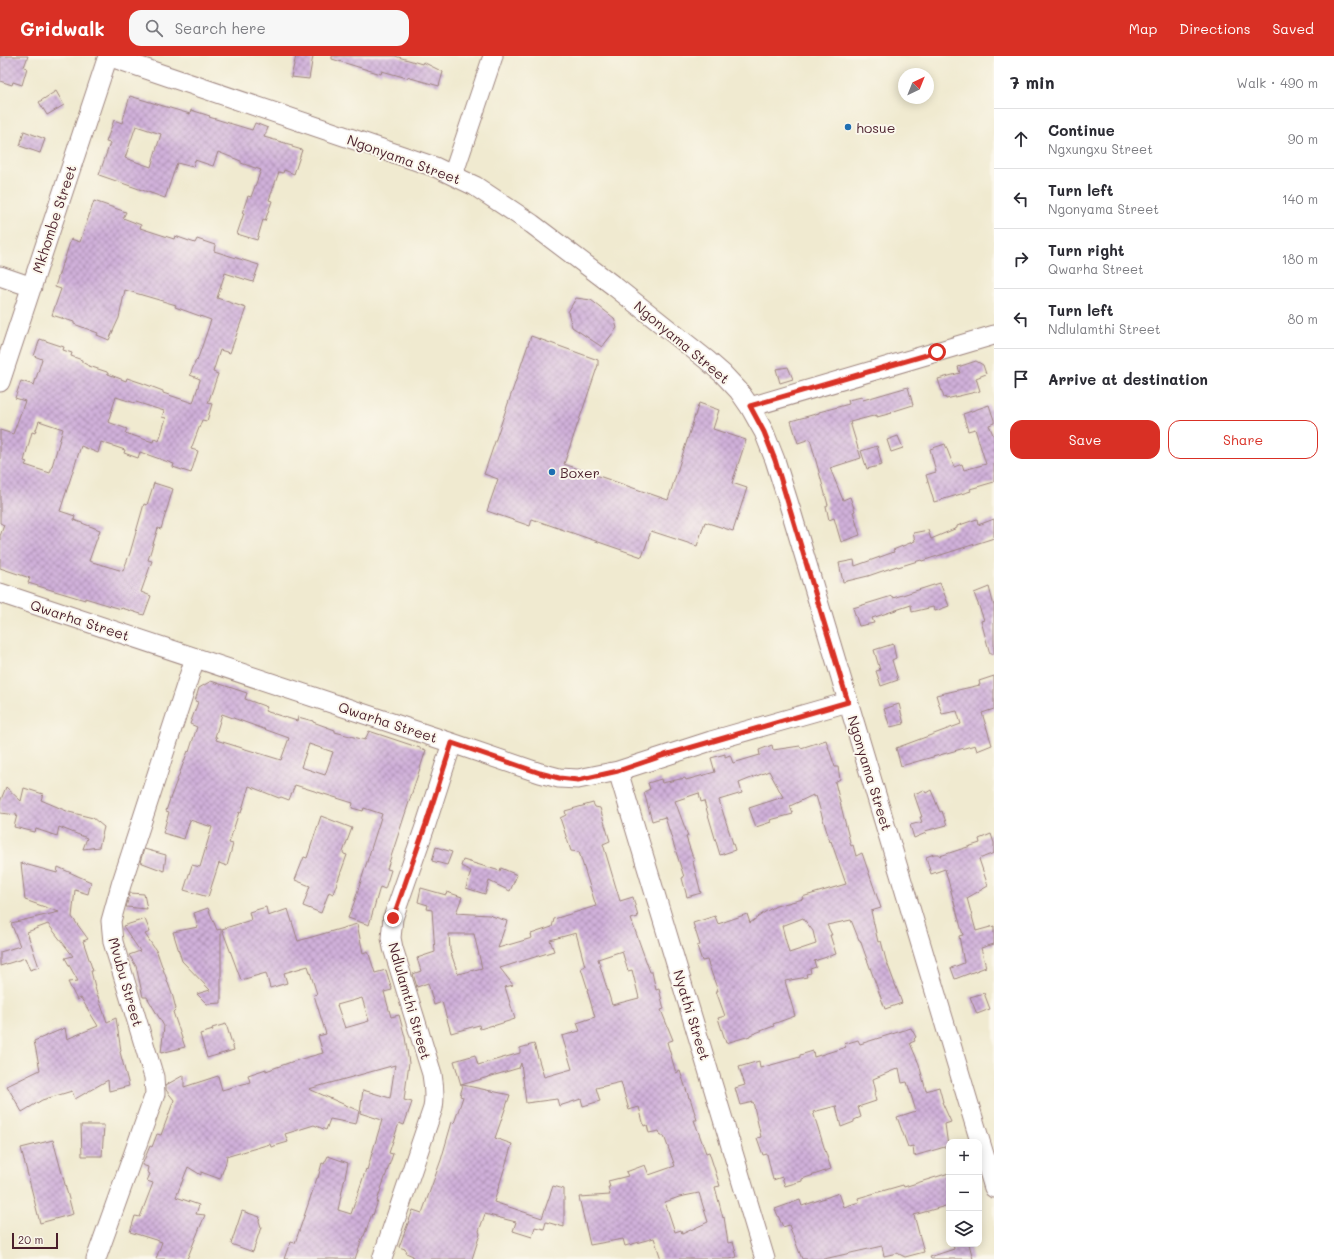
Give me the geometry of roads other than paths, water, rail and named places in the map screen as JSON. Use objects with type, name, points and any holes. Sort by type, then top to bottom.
[{"type":"street","name":"Ngonyama Street","points":[[108,56],[435,167],[475,186],[532,224],[614,286],[707,360],[739,391],[750,406],[764,432],[775,460],[994,1188]]},
{"type":"street","name":"Mkhombe Street","points":[[0,382],[108,56]]},
{"type":"street","points":[[453,175],[493,56]]},
{"type":"street","points":[[0,276],[32,287]]},
{"type":"street","points":[[750,406],[993,341]]},
{"type":"street","name":"Qwarha Street","points":[[0,593],[540,773],[559,778],[583,779],[618,771],[672,753],[848,702]]},
{"type":"street","name":"Mvubu Street","points":[[96,1259],[155,1094],[154,1078],[113,942],[111,921],[121,885],[195,658]]},
{"type":"street","name":"Ndlulamthi Street","points":[[382,1259],[433,1108],[435,1098],[432,1074],[393,948],[393,918],[424,831],[452,743]]},
{"type":"street","name":"Nyathi Street","points":[[618,771],[765,1259]]},
{"type":"place","name":"hosue","points":[[848,127]]},
{"type":"place","name":"Boxer","points":[[552,472]]}]
